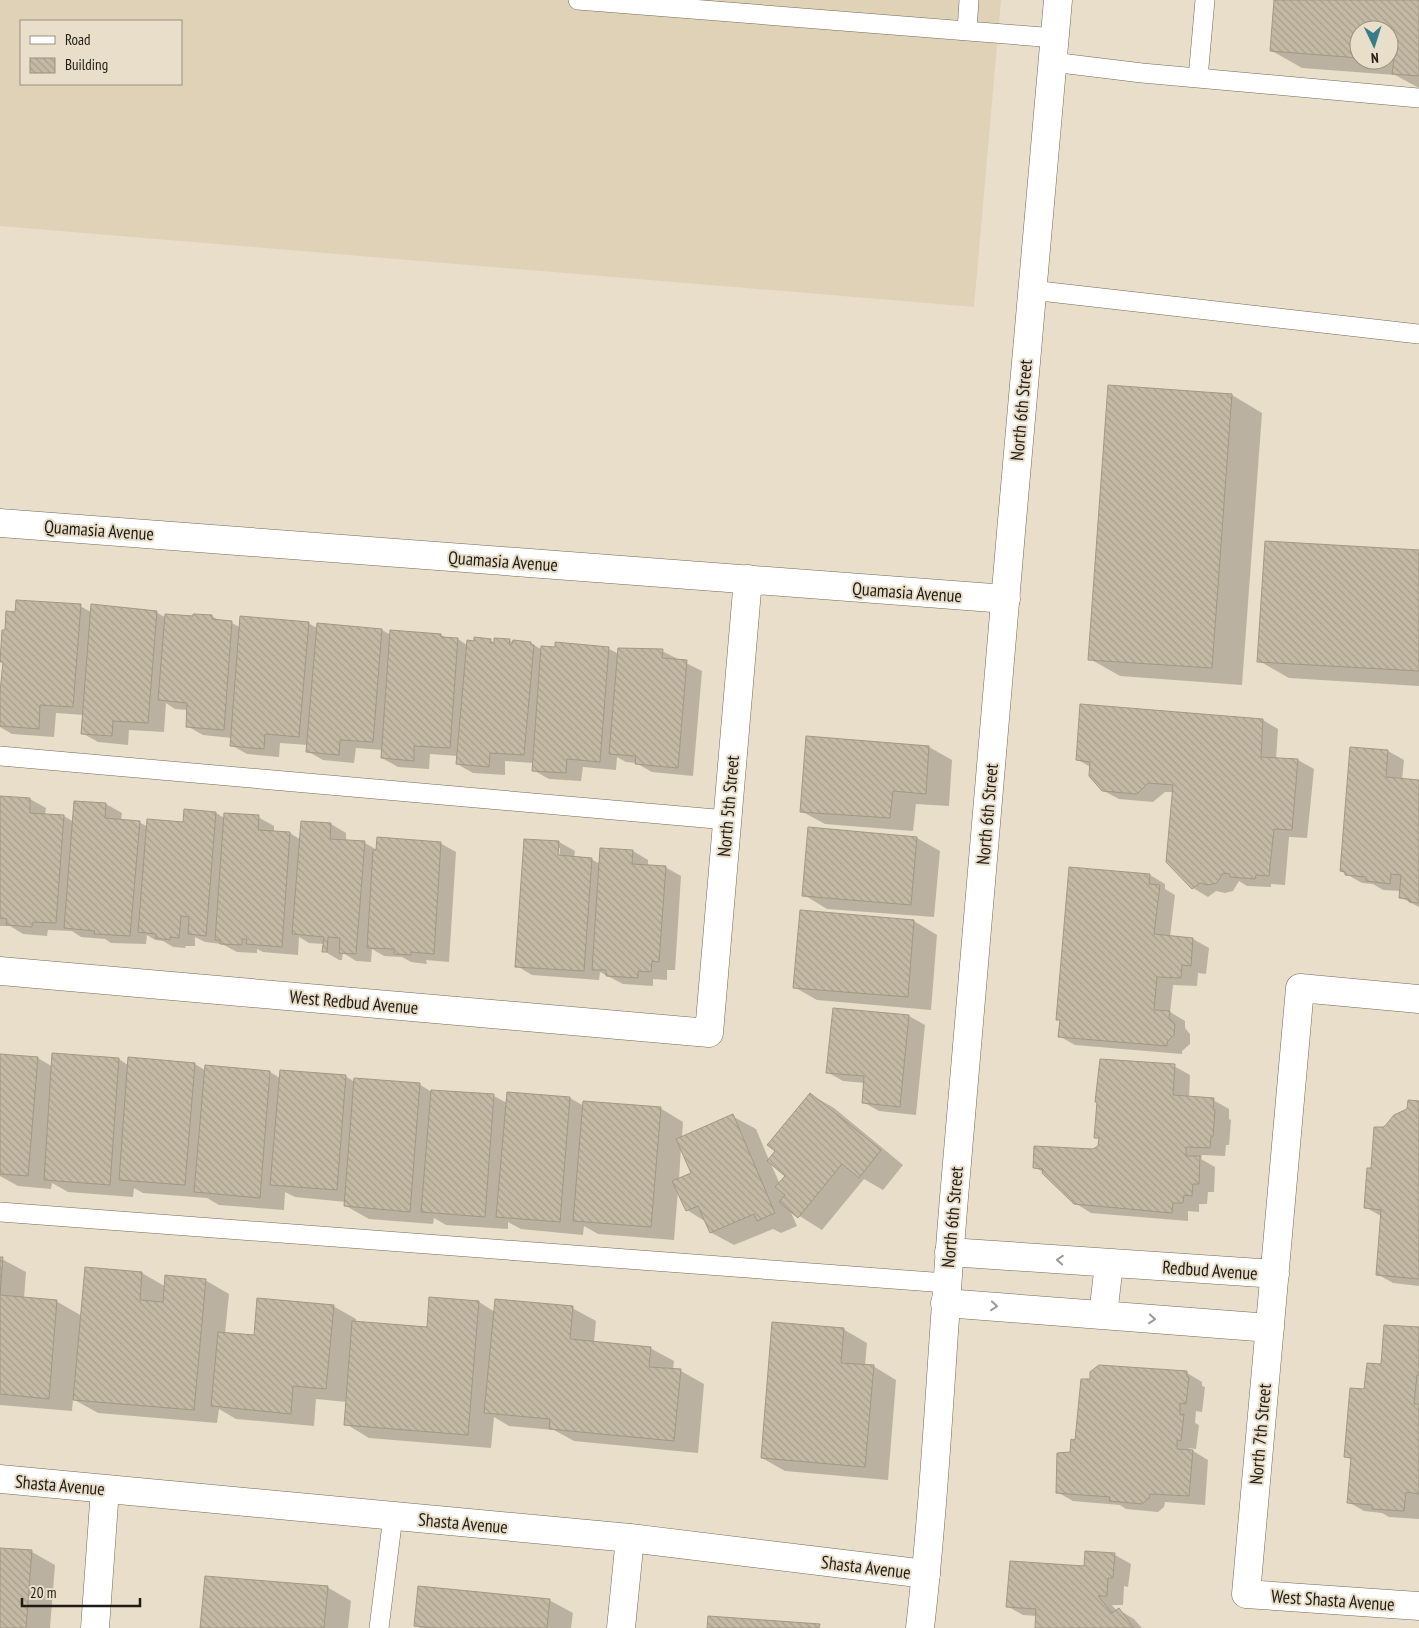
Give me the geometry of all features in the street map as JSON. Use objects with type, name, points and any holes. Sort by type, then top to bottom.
[{"type":"street","name":"North 6th Street","points":[[920,1628],[926,1574],[949,1252],[1031,290],[1058,0]]},
{"type":"street","name":"Quamasia Avenue","points":[[0,523],[1006,599]]},
{"type":"street","name":"North 5th Street","points":[[709,1034],[748,579]]},
{"type":"street","name":"West Redbud Avenue","points":[[0,971],[709,1034]]},
{"type":"street","name":"Redbud Avenue","points":[[949,1252],[1275,1274],[1300,988],[1419,999]]},
{"type":"street","points":[[1103,1315],[1109,1264]]},
{"type":"street","name":"North 7th Street","points":[[1246,1594],[1275,1274]]},
{"type":"street","points":[[946,1293],[1103,1315],[1270,1328]]},
{"type":"street","name":"Shasta Avenue","points":[[0,1479],[630,1538],[926,1574]]},
{"type":"street","points":[[95,1628],[105,1489]]},
{"type":"street","points":[[621,1628],[630,1538]]},
{"type":"street","name":"West Shasta Avenue","points":[[1246,1594],[1419,1606]]},
{"type":"lane","points":[[578,0],[967,31],[1198,78],[1419,98]]},
{"type":"lane","points":[[967,31],[970,0]]},
{"type":"lane","points":[[1198,78],[1205,0]]},
{"type":"lane","points":[[1031,290],[1419,334]]},
{"type":"lane","points":[[0,756],[727,820]]},
{"type":"lane","points":[[0,1212],[946,1293]]},
{"type":"lane","points":[[380,1628],[393,1516]]},
{"type":"shaded area","points":[[0,0],[1001,0],[974,307],[0,226]]},
{"type":"building","points":[[1274,0],[1419,0],[1419,76],[1392,74],[1393,70],[1399,70],[1399,20],[1349,20],[1349,57],[1270,51]]},
{"type":"building","points":[[1108,385],[1232,394],[1212,668],[1088,660]]},
{"type":"building","points":[[1265,541],[1419,550],[1419,671],[1257,662]]},
{"type":"building","points":[[16,600],[81,604],[73,707],[40,705],[39,729],[0,726],[0,692],[3,662],[0,662],[2,630],[5,630],[6,611],[15,612]]},
{"type":"building","points":[[91,604],[157,611],[148,723],[113,721],[112,736],[81,734]]},
{"type":"building","points":[[165,614],[212,615],[212,619],[232,621],[224,730],[186,727],[187,703],[158,700]]},
{"type":"building","points":[[240,616],[309,622],[299,737],[265,734],[264,749],[230,746]]},
{"type":"building","points":[[317,623],[382,629],[373,742],[340,740],[339,755],[306,752]]},
{"type":"building","points":[[390,630],[441,634],[441,637],[458,638],[450,748],[414,746],[414,761],[381,758]]},
{"type":"building","points":[[474,637],[491,639],[490,643],[494,643],[494,638],[510,639],[509,644],[512,644],[513,640],[531,642],[531,645],[534,645],[524,755],[490,753],[489,767],[456,764],[467,640],[474,641]]},
{"type":"building","points":[[555,642],[609,647],[600,762],[567,759],[566,773],[532,771],[541,646],[555,647]]},
{"type":"building","points":[[618,648],[663,649],[662,658],[687,660],[678,768],[635,764],[636,756],[609,754]]},
{"type":"building","points":[[1080,704],[1263,719],[1261,757],[1298,759],[1292,830],[1274,829],[1269,876],[1256,875],[1255,879],[1230,877],[1230,874],[1223,873],[1217,883],[1208,885],[1200,883],[1192,889],[1166,862],[1173,785],[1148,783],[1137,794],[1102,791],[1089,776],[1090,762],[1076,760]]},
{"type":"building","points":[[806,736],[929,746],[926,794],[893,791],[890,818],[800,812]]},
{"type":"building","points":[[1350,747],[1388,750],[1386,777],[1419,780],[1419,903],[1399,898],[1401,875],[1391,874],[1390,884],[1366,881],[1366,877],[1345,875],[1345,872],[1340,871]]},
{"type":"building","points":[[0,796],[30,798],[30,813],[64,815],[56,923],[33,922],[32,927],[6,925],[7,919],[0,918]]},
{"type":"building","points":[[74,801],[106,803],[105,818],[140,821],[130,936],[94,934],[95,931],[64,928]]},
{"type":"building","points":[[184,809],[216,812],[206,936],[188,934],[189,917],[181,916],[179,938],[170,937],[170,940],[156,938],[156,934],[138,932],[147,819],[183,822]]},
{"type":"building","points":[[224,813],[259,815],[258,830],[290,832],[282,947],[246,944],[247,939],[242,939],[242,945],[220,944],[220,940],[215,940]]},
{"type":"building","points":[[301,821],[331,823],[330,839],[365,841],[356,954],[339,953],[340,938],[328,937],[327,952],[322,952],[324,937],[292,934]]},
{"type":"building","points":[[808,827],[917,837],[911,905],[802,896]]},
{"type":"building","points":[[377,837],[441,842],[434,954],[411,952],[411,955],[394,954],[394,949],[367,948],[373,850],[376,850]]},
{"type":"building","points":[[524,839],[559,841],[558,855],[592,858],[584,971],[515,967]]},
{"type":"building","points":[[600,848],[633,850],[632,864],[666,866],[659,962],[652,961],[651,972],[638,971],[638,978],[606,976],[606,970],[592,970]]},
{"type":"building","points":[[1069,867],[1150,874],[1149,884],[1160,885],[1154,934],[1193,938],[1191,966],[1182,965],[1181,978],[1157,977],[1154,1010],[1170,1011],[1169,1018],[1175,1024],[1174,1035],[1167,1042],[1167,1046],[1058,1037],[1060,1020],[1056,1020]]},
{"type":"building","points":[[800,910],[914,920],[908,997],[793,988]]},
{"type":"building","points":[[833,1008],[909,1015],[900,1107],[862,1103],[864,1076],[826,1073]]},
{"type":"building","points":[[52,1053],[119,1058],[110,1185],[44,1180]]},
{"type":"building","points":[[0,1054],[38,1057],[28,1176],[0,1174]]},
{"type":"building","points":[[128,1057],[195,1063],[185,1185],[119,1180]]},
{"type":"building","points":[[1100,1059],[1175,1064],[1173,1095],[1214,1098],[1213,1136],[1211,1137],[1210,1148],[1186,1147],[1186,1156],[1200,1156],[1199,1184],[1193,1184],[1192,1196],[1184,1195],[1183,1203],[1173,1203],[1172,1213],[1074,1204],[1042,1173],[1043,1169],[1033,1168],[1034,1146],[1093,1149],[1098,1146],[1099,1138],[1094,1138],[1097,1102],[1095,1102]]},
{"type":"building","points":[[205,1065],[270,1071],[260,1198],[194,1192]]},
{"type":"building","points":[[280,1070],[346,1075],[337,1190],[270,1185]]},
{"type":"building","points":[[354,1078],[420,1083],[410,1212],[344,1206]]},
{"type":"building","points":[[431,1090],[494,1094],[485,1217],[421,1212]]},
{"type":"building","points":[[507,1092],[570,1097],[560,1222],[496,1217]]},
{"type":"building","points":[[810,1093],[881,1150],[859,1178],[842,1164],[798,1218],[779,1202],[785,1195],[775,1187],[785,1176],[767,1161],[775,1151],[767,1145]]},
{"type":"building","points":[[1408,1100],[1419,1101],[1419,1279],[1376,1275],[1381,1210],[1364,1208],[1367,1168],[1371,1168],[1374,1127],[1384,1127],[1394,1115],[1407,1109]]},
{"type":"building","points":[[583,1101],[661,1107],[651,1227],[573,1221]]},
{"type":"building","points":[[733,1114],[775,1213],[757,1221],[754,1214],[710,1233],[698,1206],[686,1211],[672,1181],[691,1173],[676,1139]]},
{"type":"building","points":[[0,1257],[3,1257],[0,1295]]},
{"type":"building","points":[[85,1267],[142,1272],[140,1300],[163,1302],[165,1275],[206,1279],[194,1410],[73,1400]]},
{"type":"building","points":[[0,1295],[57,1300],[49,1399],[0,1394]]},
{"type":"building","points":[[429,1297],[479,1301],[468,1435],[344,1425],[352,1321],[427,1327]]},
{"type":"building","points":[[257,1298],[334,1305],[326,1389],[293,1386],[291,1414],[211,1406],[218,1332],[254,1335]]},
{"type":"building","points":[[495,1299],[573,1306],[570,1339],[651,1347],[649,1367],[681,1369],[674,1441],[549,1429],[550,1419],[484,1413]]},
{"type":"building","points":[[772,1322],[844,1328],[841,1363],[874,1365],[865,1467],[761,1458]]},
{"type":"building","points":[[1384,1325],[1419,1327],[1419,1375],[1417,1375],[1414,1404],[1419,1404],[1419,1494],[1406,1492],[1404,1511],[1372,1509],[1372,1505],[1347,1503],[1351,1458],[1344,1457],[1350,1388],[1364,1389],[1367,1363],[1381,1364]]},
{"type":"building","points":[[1099,1365],[1187,1371],[1187,1377],[1189,1377],[1186,1404],[1180,1403],[1180,1415],[1184,1414],[1181,1441],[1177,1440],[1177,1449],[1193,1450],[1189,1496],[1150,1494],[1149,1498],[1142,1504],[1109,1501],[1110,1497],[1056,1493],[1057,1453],[1070,1452],[1071,1439],[1075,1440],[1081,1379],[1090,1379],[1090,1372]]},
{"type":"building","points":[[0,1548],[32,1550],[26,1628],[0,1628]]},
{"type":"building","points":[[1085,1551],[1115,1553],[1113,1578],[1108,1578],[1107,1596],[1098,1596],[1112,1613],[1119,1608],[1134,1628],[1035,1628],[1036,1609],[1006,1607],[1010,1561],[1084,1566]]},
{"type":"building","points":[[205,1576],[328,1586],[324,1628],[200,1628]]},
{"type":"building","points":[[418,1586],[550,1599],[547,1628],[435,1628],[414,1626]]},
{"type":"building","points":[[708,1616],[820,1624],[819,1628],[707,1628]]}]
